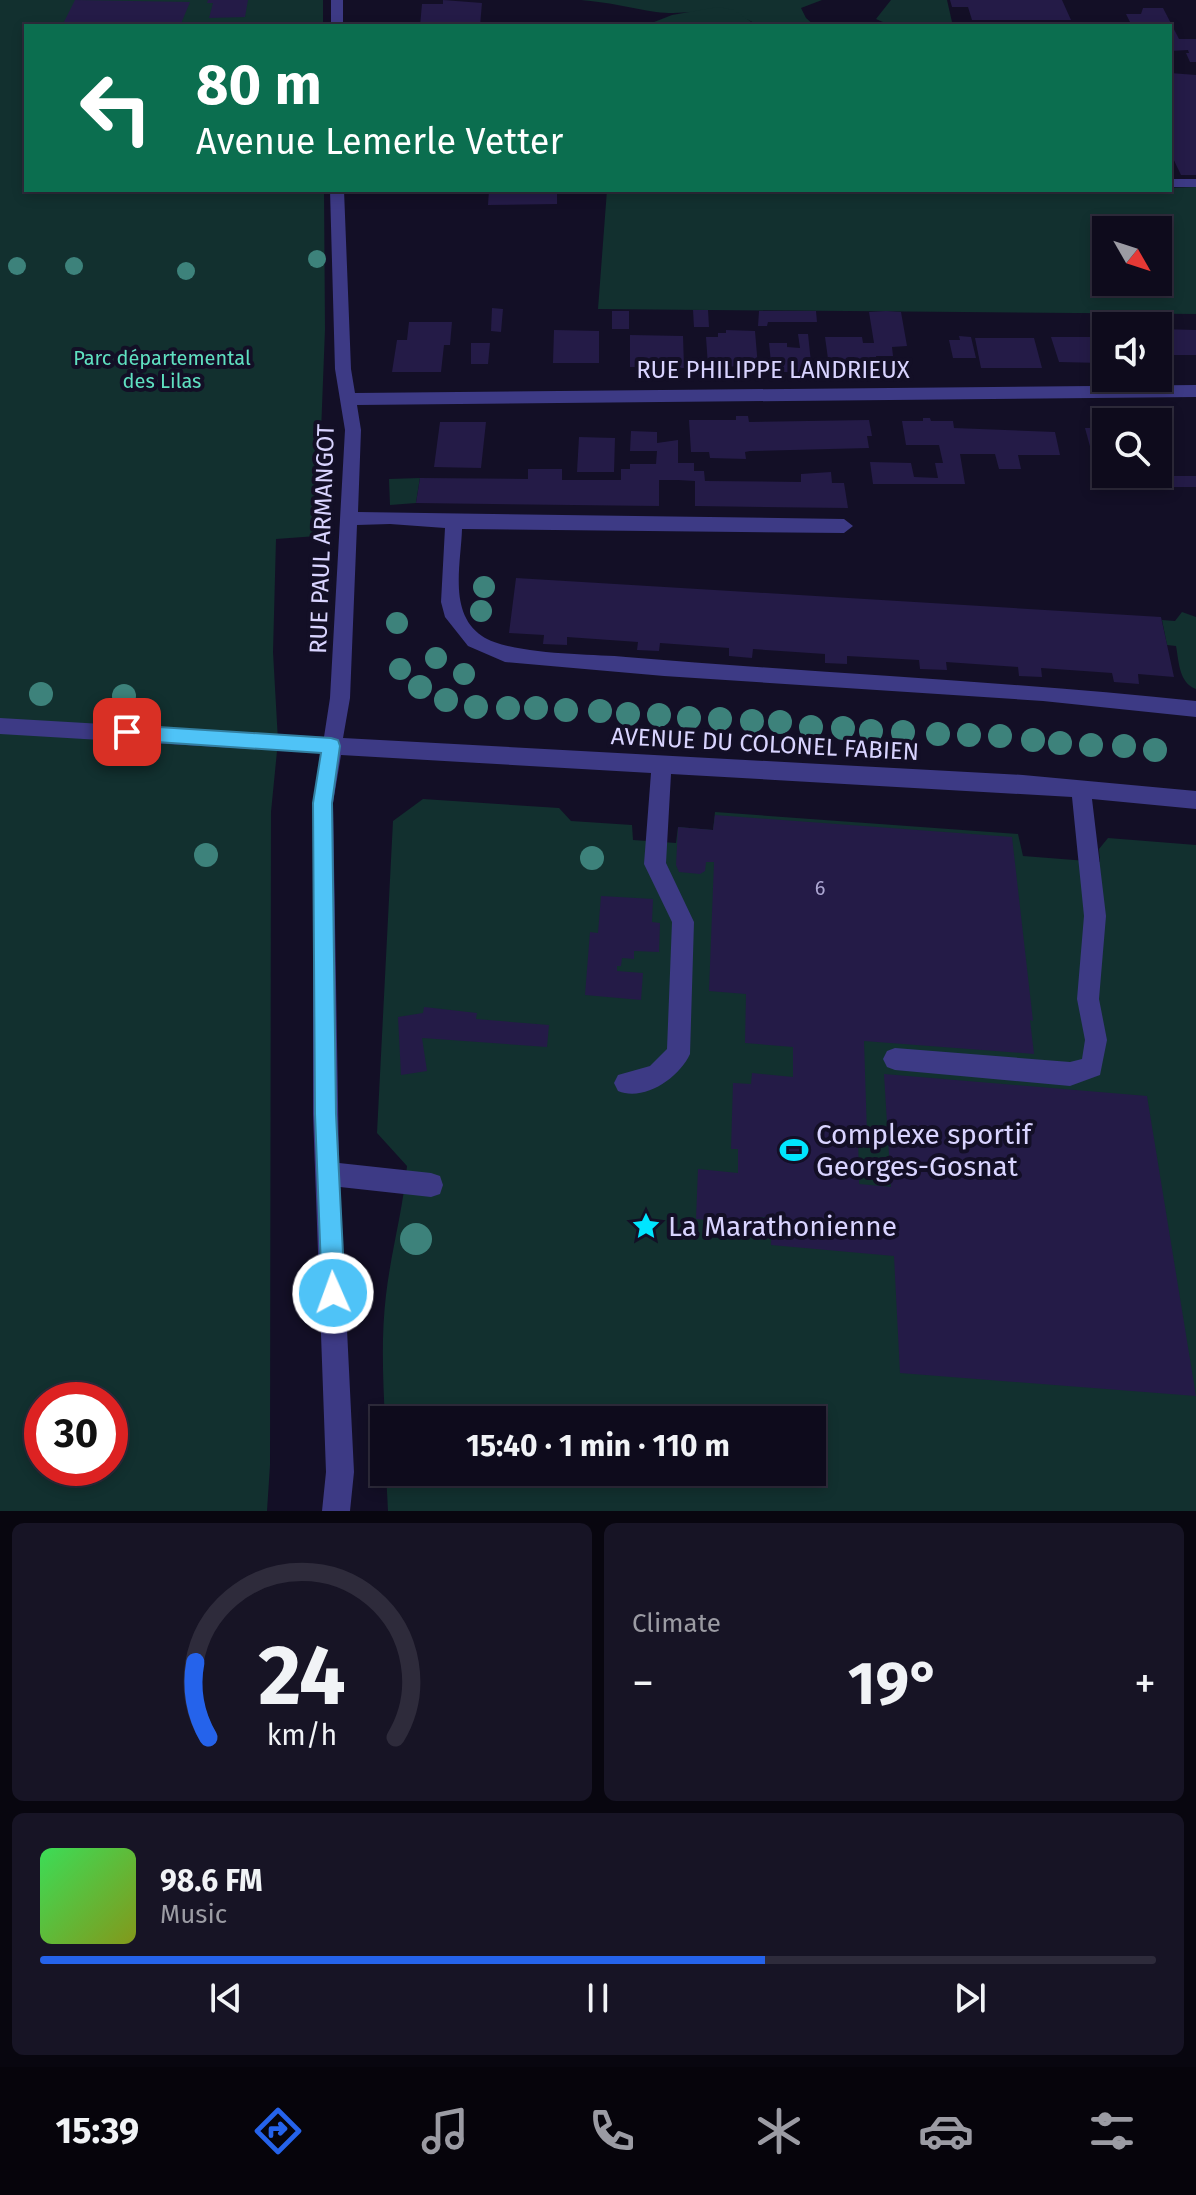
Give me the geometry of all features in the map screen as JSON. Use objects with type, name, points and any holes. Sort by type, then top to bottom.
[{"type":"street","points":[[337,0],[337,24]]},
{"type":"street","points":[[1172,183],[1196,183]]},
{"type":"street","name":"RUE PAUL ARMANGOT","points":[[336,1511],[340,1472],[329,1174],[323,803],[340,698],[353,430],[343,369],[337,192]]},
{"type":"street","name":"RUE PHILIPPE LANDRIEUX","points":[[349,399],[1196,391]]},
{"type":"street","points":[[348,519],[390,517],[454,522],[844,526]]},
{"type":"street","points":[[454,522],[450,602],[454,617],[475,641],[505,654],[649,667],[1043,693],[1196,709]]},
{"type":"street","name":"AVENUE DU COLONEL FABIEN","points":[[0,726],[662,764],[1196,800]]},
{"type":"street","points":[[626,1083],[656,1076],[678,1054],[683,922],[655,864],[662,764]]},
{"type":"street","points":[[895,1059],[1070,1074],[1092,1067],[1096,1040],[1088,999],[1095,916],[1081,790]]},
{"type":"street","points":[[329,1174],[431,1185]]},
{"type":"green space","name":"Parc départemental des Lilas","points":[[0,0],[323,0],[323,24],[24,24],[24,192],[324,192],[325,329],[317,536],[276,539],[273,652],[278,741],[271,812],[270,1465],[267,1511],[0,1511]]},
{"type":"green space","points":[[581,0],[822,0],[801,8],[813,24],[755,24],[719,11],[671,13]]},
{"type":"green space","points":[[891,0],[947,0],[952,22],[889,24],[876,19]]},
{"type":"green space","points":[[718,7],[734,10],[754,24],[649,24],[672,15]]},
{"type":"green space","points":[[1196,187],[1196,314],[598,309],[607,192],[1172,192],[1172,188]]},
{"type":"green space","points":[[420,478],[416,503],[390,505],[389,479]]},
{"type":"green space","points":[[1182,612],[1196,617],[1196,689],[1183,677],[1176,646],[1167,645],[1162,620],[1175,621]]},
{"type":"green space","name":"Complexe sportif Georges-Gosnat","points":[[423,799],[559,808],[571,821],[632,825],[633,840],[676,843],[678,827],[713,830],[715,812],[1018,834],[1023,856],[1100,862],[1099,849],[1108,838],[1196,845],[1196,1511],[388,1511],[387,1486],[826,1486],[826,1406],[385,1406],[384,1311],[407,1166],[377,1133],[393,821]]},
{"type":"building","points":[[75,0],[190,2],[181,24],[63,24]]},
{"type":"building","points":[[208,0],[248,0],[245,17],[209,18],[213,3],[207,3]]},
{"type":"building","points":[[443,0],[482,3],[480,24],[420,24],[422,4],[443,4]]},
{"type":"building","points":[[950,0],[1062,0],[1071,20],[972,20],[968,7],[952,7]]},
{"type":"building","points":[[1143,8],[1163,8],[1171,24],[1131,24],[1126,14],[1141,14]]},
{"type":"building","points":[[1172,25],[1179,39],[1196,39],[1196,62],[1190,62],[1186,53],[1189,53],[1188,50],[1172,51]]},
{"type":"building","points":[[1172,73],[1196,75],[1196,175],[1181,175],[1172,156]]},
{"type":"building","points":[[489,192],[557,192],[557,204],[488,205]]},
{"type":"building","points":[[492,308],[503,309],[501,332],[491,331]]},
{"type":"building","points":[[693,310],[708,310],[709,327],[694,327]]},
{"type":"building","points":[[612,311],[629,311],[629,329],[612,329]]},
{"type":"building","points":[[759,311],[816,311],[817,322],[768,322],[767,326],[758,326]]},
{"type":"building","points":[[869,312],[901,312],[907,346],[892,347],[893,356],[876,356],[877,362],[865,362],[867,369],[829,366],[825,337],[862,337],[863,343],[874,343]]},
{"type":"building","points":[[409,322],[452,322],[450,345],[444,345],[441,372],[392,372],[397,340],[407,340]]},
{"type":"building","points":[[1172,329],[1196,330],[1196,355],[1172,355]]},
{"type":"building","points":[[554,330],[599,331],[599,363],[553,363]]},
{"type":"building","points":[[726,330],[755,331],[758,367],[708,366],[706,337],[718,337],[718,333],[726,333]]},
{"type":"building","points":[[798,334],[808,334],[812,372],[772,372],[769,343],[787,343],[787,347],[800,348]]},
{"type":"building","points":[[630,335],[683,336],[684,368],[630,367]]},
{"type":"building","points":[[959,336],[971,337],[976,358],[953,358],[949,340],[960,340]]},
{"type":"building","points":[[1051,337],[1092,337],[1092,363],[1059,362]]},
{"type":"building","points":[[975,338],[1034,338],[1042,368],[981,368]]},
{"type":"building","points":[[471,343],[490,343],[488,364],[471,364]]},
{"type":"building","points":[[736,416],[748,416],[749,422],[869,420],[872,436],[867,436],[869,448],[750,451],[745,452],[746,459],[710,458],[709,452],[691,452],[689,420],[736,420]]},
{"type":"building","points":[[923,418],[953,421],[954,428],[1055,432],[1060,455],[1018,455],[1021,469],[999,469],[995,454],[960,454],[965,484],[873,484],[870,462],[911,463],[914,477],[938,478],[935,463],[943,463],[939,445],[906,445],[902,421],[923,421]]},
{"type":"building","points":[[440,422],[486,422],[481,468],[434,467]]},
{"type":"building","points":[[1085,428],[1092,428],[1092,454]]},
{"type":"building","points":[[631,431],[657,432],[657,443],[678,440],[678,463],[694,463],[694,471],[704,471],[705,481],[801,482],[801,474],[831,472],[832,483],[844,483],[848,508],[695,506],[695,481],[678,480],[659,480],[659,506],[416,503],[420,478],[528,479],[528,469],[562,469],[562,480],[621,480],[621,469],[630,469],[630,464],[656,464],[657,451],[630,451]]},
{"type":"building","points":[[579,437],[615,438],[614,472],[577,472]]},
{"type":"building","points":[[1172,476],[1196,476],[1196,487],[1172,487]]},
{"type":"building","points":[[516,578],[1161,617],[1174,677],[1138,674],[1139,684],[1114,682],[1112,673],[1041,668],[1042,677],[1019,676],[1018,667],[946,662],[947,670],[920,669],[919,660],[847,656],[847,664],[825,663],[825,654],[753,649],[752,658],[729,656],[729,648],[660,643],[659,651],[637,650],[638,642],[567,637],[567,645],[543,644],[544,635],[509,633]]},
{"type":"building","points":[[715,815],[1012,837],[1034,1054],[864,1041],[867,1134],[858,1133],[859,1184],[891,1187],[884,1074],[1147,1096],[1196,1396],[900,1373],[894,1256],[771,1245],[772,1218],[760,1217],[760,1225],[696,1219],[698,1169],[738,1173],[738,1149],[731,1149],[733,1083],[751,1084],[752,1073],[793,1077],[793,1047],[745,1043],[746,994],[709,991],[714,862],[706,862],[705,871],[700,874],[679,872],[676,865],[678,827],[713,830]]},
{"type":"building","points":[[601,896],[653,899],[652,922],[660,923],[659,952],[634,951],[634,959],[622,958],[621,966],[617,966],[617,971],[643,973],[641,1000],[585,995],[590,932],[598,933]]},
{"type":"building","points":[[424,1007],[477,1013],[476,1019],[549,1025],[547,1047],[422,1038],[427,1071],[401,1075],[398,1017],[423,1013]]},
{"type":"place","name":"Complexe sportif Georges-Gosnat","points":[[794,1150]]},
{"type":"place","name":"La Marathonienne","points":[[646,1226]]},
{"type":"route","points":[[127,732],[331,746],[323,803],[325,1114],[333,1293]]}]
